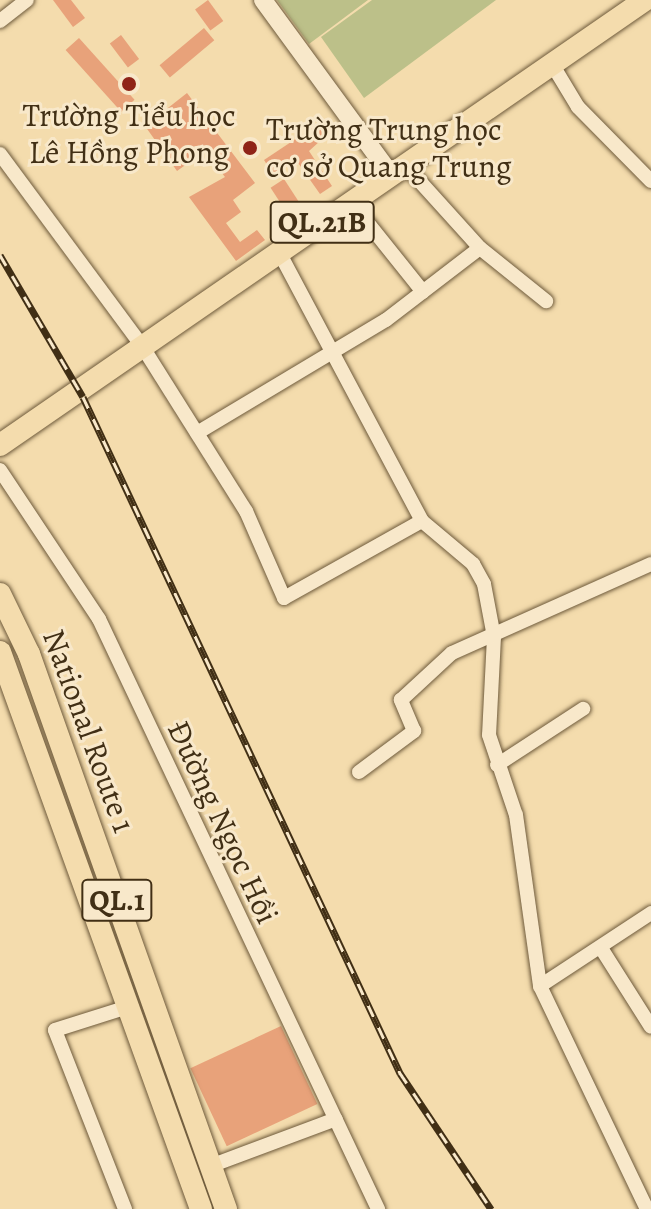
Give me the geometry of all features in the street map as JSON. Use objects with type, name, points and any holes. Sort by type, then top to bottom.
[{"type":"main road","name":"QL.21B","points":[[0,445],[645,0]]},
{"type":"main road","name":"National Route 1","points":[[0,594],[29,654],[213,1165],[226,1209]]},
{"type":"main road","name":"National Route 1","points":[[0,652],[131,1006],[201,1209]]},
{"type":"street","points":[[263,0],[398,170],[480,248],[546,301]]},
{"type":"street","points":[[0,21],[19,2]]},
{"type":"street","points":[[552,64],[578,107],[651,181]]},
{"type":"street","points":[[0,154],[142,346],[246,511],[284,598],[422,521]]},
{"type":"street","points":[[351,202],[423,292]]},
{"type":"street","points":[[197,433],[333,353],[423,292],[480,248]]},
{"type":"street","points":[[279,252],[422,521],[473,564],[494,637],[489,735],[516,815],[540,986],[647,1209]]},
{"type":"street","name":"Đường Ngọc Hồi","points":[[0,470],[99,619],[378,1209]]},
{"type":"street","points":[[359,772],[414,731],[401,700],[452,653],[494,637],[651,564]]},
{"type":"street","points":[[497,765],[583,709]]},
{"type":"street","points":[[540,986],[651,913]]},
{"type":"street","points":[[601,948],[651,1027]]},
{"type":"street","points":[[125,1209],[55,1030],[131,1006]]},
{"type":"street","points":[[213,1165],[336,1119]]},
{"type":"green space","points":[[277,0],[368,0],[309,44]]},
{"type":"green space","points":[[372,0],[496,0],[364,98],[321,37]]},
{"type":"building","points":[[53,0],[71,0],[85,18],[73,27]]},
{"type":"building","points":[[208,0],[223,21],[210,30],[195,9]]},
{"type":"building","name":"Trường Tiểu học Lê Hồng Phong","points":[[204,28],[214,40],[170,78],[160,65]]},
{"type":"building","points":[[121,35],[139,59],[128,67],[110,43]]},
{"type":"building","points":[[79,38],[135,100],[121,112],[66,50]]},
{"type":"building","points":[[187,93],[255,183],[233,200],[241,212],[226,223],[240,242],[257,230],[265,240],[236,261],[189,197],[225,177],[205,151],[177,171],[145,126]]},
{"type":"building","points":[[321,122],[330,132],[309,151],[332,186],[320,194],[296,160],[273,174],[264,160]]},
{"type":"building","points":[[284,179],[304,210],[291,219],[271,188]]},
{"type":"building","points":[[281,1026],[317,1104],[227,1146],[190,1068]]},
{"type":"railway","points":[[0,255],[83,397],[400,1073],[491,1209]]},
{"type":"place","name":"Trường Tiểu học Lê Hồng Phong","points":[[129,84]]},
{"type":"place","name":"Trường Trung học cơ sở Quang Trung","points":[[250,148]]}]
